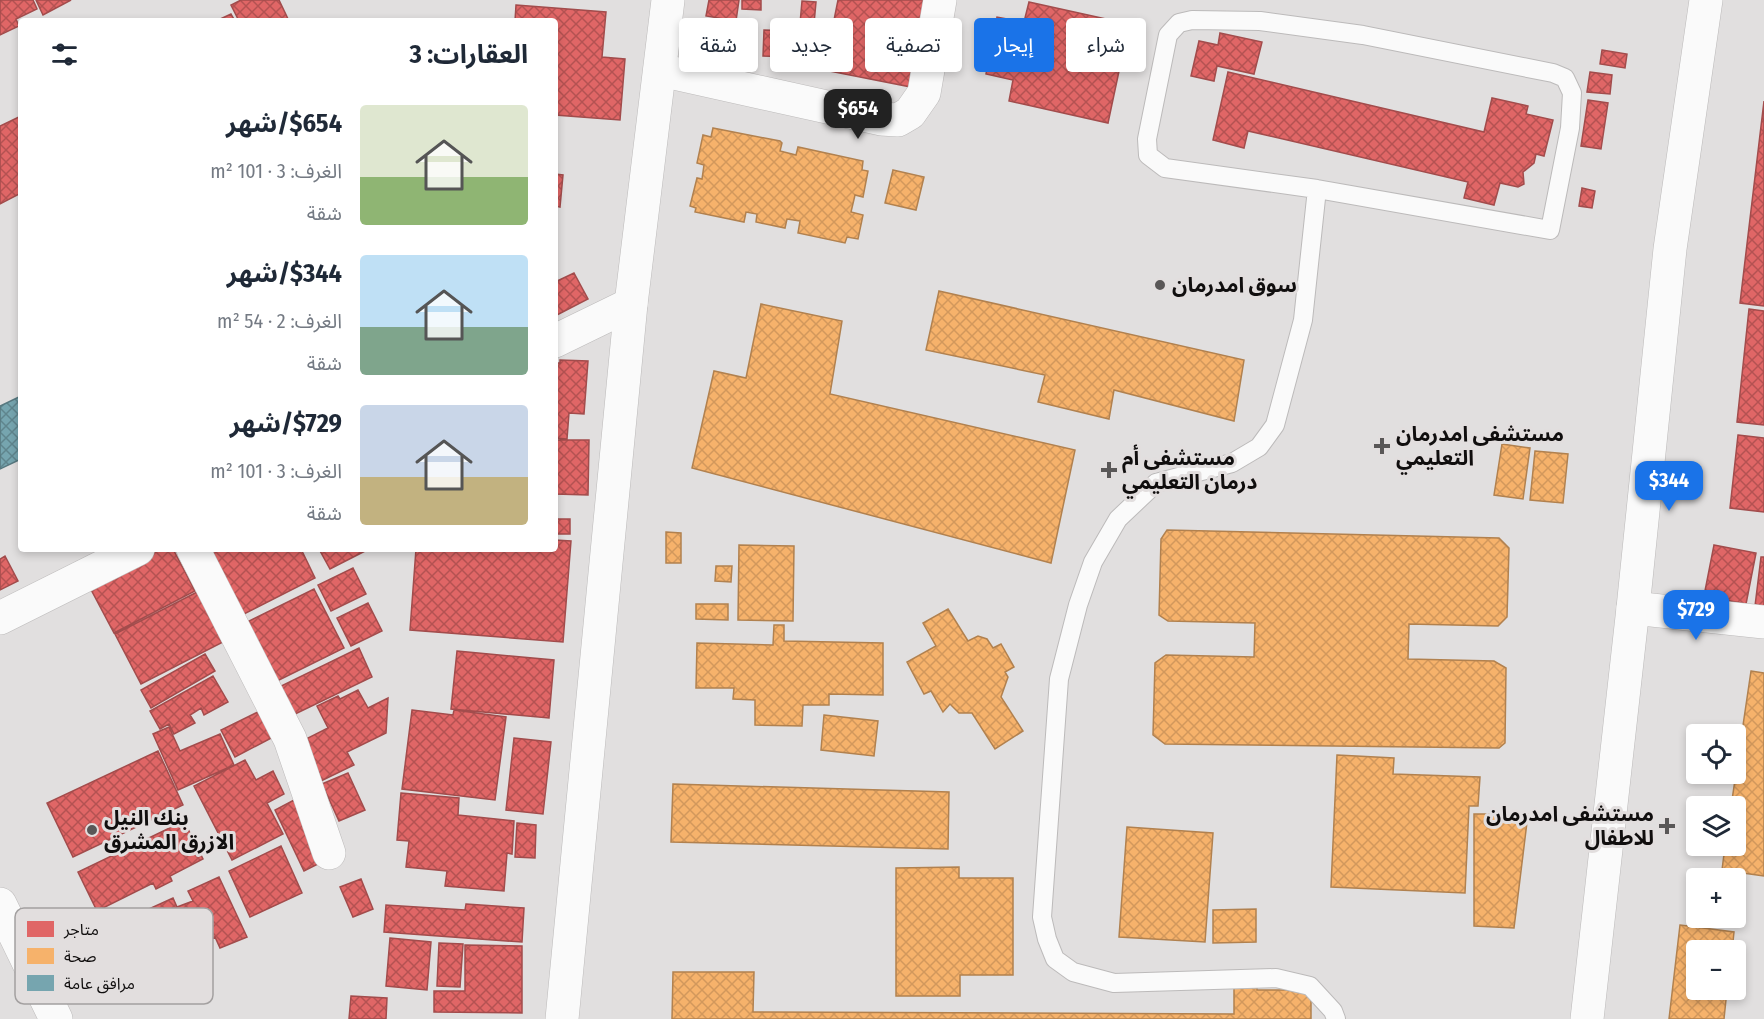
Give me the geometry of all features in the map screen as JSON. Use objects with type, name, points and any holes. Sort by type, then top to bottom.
[{"type":"street","points":[[562,1019],[631,304],[668,0]]},
{"type":"street","points":[[660,70],[881,119],[898,120],[910,113],[924,93],[940,0]]},
{"type":"street","points":[[1587,1019],[1634,608],[1670,249],[1706,0]]},
{"type":"street","points":[[558,340],[631,304]]},
{"type":"street","points":[[0,618],[132,552]]},
{"type":"street","points":[[195,552],[290,739],[329,853]]},
{"type":"street","points":[[1634,608],[1764,622]]},
{"type":"street","points":[[0,904],[15,935]]},
{"type":"street","points":[[49,1004],[56,1019]]},
{"type":"lane","points":[[1192,20],[1260,21],[1363,35],[1553,73],[1565,78],[1572,93],[1568,143],[1550,230],[1317,189],[1165,168],[1148,155],[1147,139],[1168,35],[1179,23],[1192,20]]},
{"type":"lane","points":[[1317,189],[1303,320],[1275,425],[1259,447],[1232,463],[1156,483],[1118,519],[1093,562],[1078,605],[1059,680],[1042,917],[1055,959],[1073,972],[1114,983],[1276,978],[1310,986],[1333,1011],[1336,1019]]},
{"type":"building: متاجر","points":[[0,0],[33,0],[37,9],[16,19],[18,26],[0,35]]},
{"type":"building: متاجر","points":[[36,0],[71,0],[43,15]]},
{"type":"building: متاجر","points":[[241,0],[279,0],[288,18],[238,18],[231,5]]},
{"type":"building: متاجر","points":[[709,0],[739,0],[736,18],[706,16]]},
{"type":"building: متاجر","points":[[742,0],[761,0],[761,10],[742,9]]},
{"type":"building: متاجر","points":[[838,0],[928,0],[924,18],[865,18],[865,72],[914,72],[911,87],[834,72],[853,72],[853,18],[834,18]]},
{"type":"building: متاجر","points":[[802,1],[816,2],[815,18],[800,18]]},
{"type":"building: متاجر","points":[[1029,2],[1102,18],[1066,18],[1066,72],[1119,72],[1108,123],[1009,101],[1013,80],[986,74],[986,72],[1054,72],[1054,18],[1025,18]]},
{"type":"building: متاجر","points":[[516,5],[606,12],[602,57],[625,59],[620,120],[558,115],[558,18],[515,18]]},
{"type":"building: متاجر","points":[[764,30],[770,30],[770,56],[763,56]]},
{"type":"building: متاجر","points":[[1220,33],[1262,42],[1254,74],[1217,66],[1214,81],[1191,76],[1199,41],[1218,45]]},
{"type":"building: متاجر","points":[[1602,50],[1627,54],[1625,68],[1600,64]]},
{"type":"building: متاجر","points":[[1228,72],[1484,132],[1492,98],[1528,106],[1526,114],[1553,120],[1544,156],[1536,154],[1534,163],[1523,172],[1524,184],[1518,187],[1500,183],[1494,205],[1464,198],[1468,182],[1248,131],[1244,148],[1213,140]]},
{"type":"building: متاجر","points":[[1590,72],[1612,75],[1610,94],[1587,92]]},
{"type":"building: متاجر","points":[[1588,100],[1608,103],[1601,149],[1581,146]]},
{"type":"building: متاجر","points":[[1764,101],[1764,306],[1740,303]]},
{"type":"building: متاجر","points":[[18,117],[18,195],[0,204],[0,126]]},
{"type":"building: متاجر","points":[[558,174],[563,175],[560,207],[558,207]]},
{"type":"building: متاجر","points":[[1582,188],[1595,191],[1592,208],[1579,206]]},
{"type":"building: متاجر","points":[[574,273],[588,299],[558,314],[558,281]]},
{"type":"building: متاجر","points":[[1749,309],[1764,311],[1764,425],[1737,422]]},
{"type":"building: متاجر","points":[[560,360],[588,361],[584,414],[569,413],[567,439],[558,438],[558,363]]},
{"type":"building: متاجر","points":[[1738,435],[1764,438],[1764,512],[1730,508]]},
{"type":"building: متاجر","points":[[558,440],[589,440],[588,495],[558,494]]},
{"type":"building: متاجر","points":[[558,519],[570,519],[570,534],[558,534]]},
{"type":"building: متاجر","points":[[558,540],[571,541],[563,642],[410,630],[416,552],[558,552]]},
{"type":"building: متاجر","points":[[1714,545],[1756,553],[1746,604],[1704,596]]},
{"type":"building: متاجر","points":[[144,552],[175,552],[195,591],[114,633],[87,582]]},
{"type":"building: متاجر","points":[[208,552],[302,552],[315,578],[240,616]]},
{"type":"building: متاجر","points":[[321,552],[363,552],[330,569]]},
{"type":"building: متاجر","points":[[5,556],[18,581],[0,590],[0,559]]},
{"type":"building: متاجر","points":[[1761,557],[1764,557],[1764,607],[1755,606]]},
{"type":"building: متاجر","points":[[353,568],[366,594],[331,611],[318,585]]},
{"type":"building: متاجر","points":[[314,589],[344,648],[269,685],[239,626]]},
{"type":"building: متاجر","points":[[199,591],[225,641],[141,684],[115,634]]},
{"type":"building: متاجر","points":[[368,603],[382,631],[351,646],[337,618]]},
{"type":"building: متاجر","points":[[359,648],[372,677],[291,716],[277,688]]},
{"type":"building: متاجر","points":[[457,651],[554,660],[549,718],[451,709]]},
{"type":"building: متاجر","points":[[205,654],[215,671],[151,708],[141,690]]},
{"type":"building: متاجر","points":[[213,676],[228,702],[204,715],[201,708],[190,715],[195,723],[174,734],[169,724],[160,729],[150,711]]},
{"type":"building: متاجر","points":[[358,690],[368,708],[388,698],[386,733],[347,752],[354,765],[321,781],[302,741],[328,728],[317,706],[338,696],[340,699]]},
{"type":"building: متاجر","points":[[266,708],[279,734],[235,757],[221,730]]},
{"type":"building: متاجر","points":[[412,710],[453,715],[454,710],[506,717],[495,800],[402,789]]},
{"type":"building: متاجر","points":[[169,727],[180,751],[220,734],[234,765],[178,790],[153,734]]},
{"type":"building: متاجر","points":[[514,738],[551,742],[543,814],[506,810]]},
{"type":"building: متاجر","points":[[158,751],[183,805],[73,857],[47,803]]},
{"type":"building: متاجر","points":[[245,760],[256,780],[273,771],[284,794],[267,803],[283,834],[232,860],[194,786]]},
{"type":"building: متاجر","points":[[348,773],[365,810],[339,821],[322,784]]},
{"type":"building: متاجر","points":[[401,793],[459,798],[458,815],[514,821],[512,854],[507,853],[504,891],[445,886],[447,871],[406,867],[409,841],[397,840]]},
{"type":"building: متاجر","points":[[294,800],[324,861],[304,871],[275,810]]},
{"type":"building: متاجر","points":[[184,821],[203,859],[170,876],[172,881],[156,889],[153,883],[103,908],[96,908],[78,872]]},
{"type":"building: متاجر","points":[[517,823],[536,825],[535,858],[515,857]]},
{"type":"building: متاجر","points":[[281,846],[302,893],[250,917],[229,871]]},
{"type":"building: متاجر","points":[[219,877],[247,937],[220,948],[215,937],[213,938],[213,908],[151,908],[173,898],[177,907],[193,901],[188,891]]},
{"type":"building: متاجر","points":[[361,879],[373,909],[353,917],[340,887]]},
{"type":"building: متاجر","points":[[466,904],[524,908],[522,942],[384,932],[386,905],[465,910]]},
{"type":"building: متاجر","points":[[390,938],[431,942],[427,990],[386,986]]},
{"type":"building: متاجر","points":[[439,943],[463,944],[460,987],[437,986]]},
{"type":"building: متاجر","points":[[465,945],[522,946],[522,1013],[434,1012],[434,991],[465,991]]},
{"type":"building: متاجر","points":[[351,996],[387,998],[386,1019],[349,1019]]},
{"type":"building: صحة","points":[[713,128],[780,141],[782,143],[780,151],[796,155],[798,147],[863,161],[862,170],[868,171],[863,197],[855,195],[851,212],[863,215],[858,239],[847,237],[845,243],[798,233],[800,221],[787,219],[785,228],[756,222],[757,214],[746,212],[744,222],[695,212],[696,208],[690,206],[697,178],[702,179],[704,165],[697,163],[703,135],[711,137]]},
{"type":"building: صحة","points":[[893,170],[924,177],[916,210],[885,203]]},
{"type":"building: صحة","points":[[939,291],[1244,360],[1234,421],[1114,390],[1109,419],[1038,402],[1045,375],[926,350]]},
{"type":"building: صحة","points":[[761,304],[842,321],[830,394],[1075,450],[1051,563],[692,468],[714,371],[746,378]]},
{"type":"building: صحة","points":[[1502,444],[1530,448],[1523,499],[1494,495]]},
{"type":"building: صحة","points":[[1535,451],[1568,454],[1563,503],[1530,500]]},
{"type":"building: صحة","points":[[1167,530],[1499,538],[1509,548],[1507,617],[1498,626],[1409,624],[1408,659],[1494,661],[1506,668],[1505,743],[1499,748],[1165,744],[1153,735],[1155,663],[1166,655],[1254,657],[1255,623],[1168,621],[1159,615],[1161,539]]},
{"type":"building: صحة","points":[[666,532],[681,533],[681,563],[666,563]]},
{"type":"building: صحة","points":[[739,545],[794,546],[793,621],[738,620]]},
{"type":"building: صحة","points":[[716,566],[732,566],[731,582],[715,581]]},
{"type":"building: صحة","points":[[696,604],[728,604],[728,620],[696,619]]},
{"type":"building: صحة","points":[[948,609],[968,641],[978,636],[987,639],[993,648],[1001,644],[1014,667],[1005,672],[1008,677],[1001,697],[1023,731],[995,749],[972,713],[959,713],[950,704],[943,712],[931,691],[924,694],[907,662],[936,646],[923,623]]},
{"type":"building: صحة","points":[[774,625],[784,625],[784,641],[883,643],[883,695],[829,694],[829,705],[803,705],[802,726],[755,725],[755,700],[733,699],[734,688],[696,688],[697,643],[773,645]]},
{"type":"building: صحة","points":[[1751,671],[1764,673],[1764,876],[1746,873],[1746,868],[1722,868],[1724,856],[1746,856],[1746,796],[1733,796],[1734,784],[1746,784],[1746,724],[1743,724]]},
{"type":"building: صحة","points":[[824,715],[878,721],[874,756],[821,750]]},
{"type":"building: صحة","points":[[1337,755],[1394,758],[1393,774],[1480,777],[1478,806],[1469,806],[1465,893],[1331,887]]},
{"type":"building: صحة","points":[[673,784],[949,792],[948,849],[671,842]]},
{"type":"building: صحة","points":[[1474,814],[1528,814],[1514,928],[1474,926]]},
{"type":"building: صحة","points":[[1127,827],[1213,833],[1205,942],[1119,937]]},
{"type":"building: صحة","points":[[959,867],[959,878],[1013,878],[1013,975],[960,975],[960,996],[896,996],[896,868]]},
{"type":"building: صحة","points":[[1256,909],[1256,942],[1213,943],[1213,910]]},
{"type":"building: صحة","points":[[1680,925],[1686,926],[1686,928],[1734,932],[1733,940],[1686,940],[1686,1000],[1726,1000],[1724,1019],[1669,1019]]},
{"type":"building: صحة","points":[[673,972],[754,972],[753,1012],[1234,1014],[1234,984],[1257,984],[1257,990],[1311,990],[1311,1019],[672,1019]]},
{"type":"building: مرافق عامة","points":[[18,397],[18,460],[0,469],[0,406]]},
{"type":"place","name":"سوق امدرمان","points":[[1160,285]]},
{"type":"place","name":"مستشفى امدرمان التعليمي","points":[[1382,446]]},
{"type":"place","name":"مستشفى أم درمان التعليمي","points":[[1109,470]]},
{"type":"place","name":"مستشفى امدرمان للاطفال","points":[[1667,826]]},
{"type":"place","name":"بنك النيل الازرق المشرق","points":[[92,830]]}]
